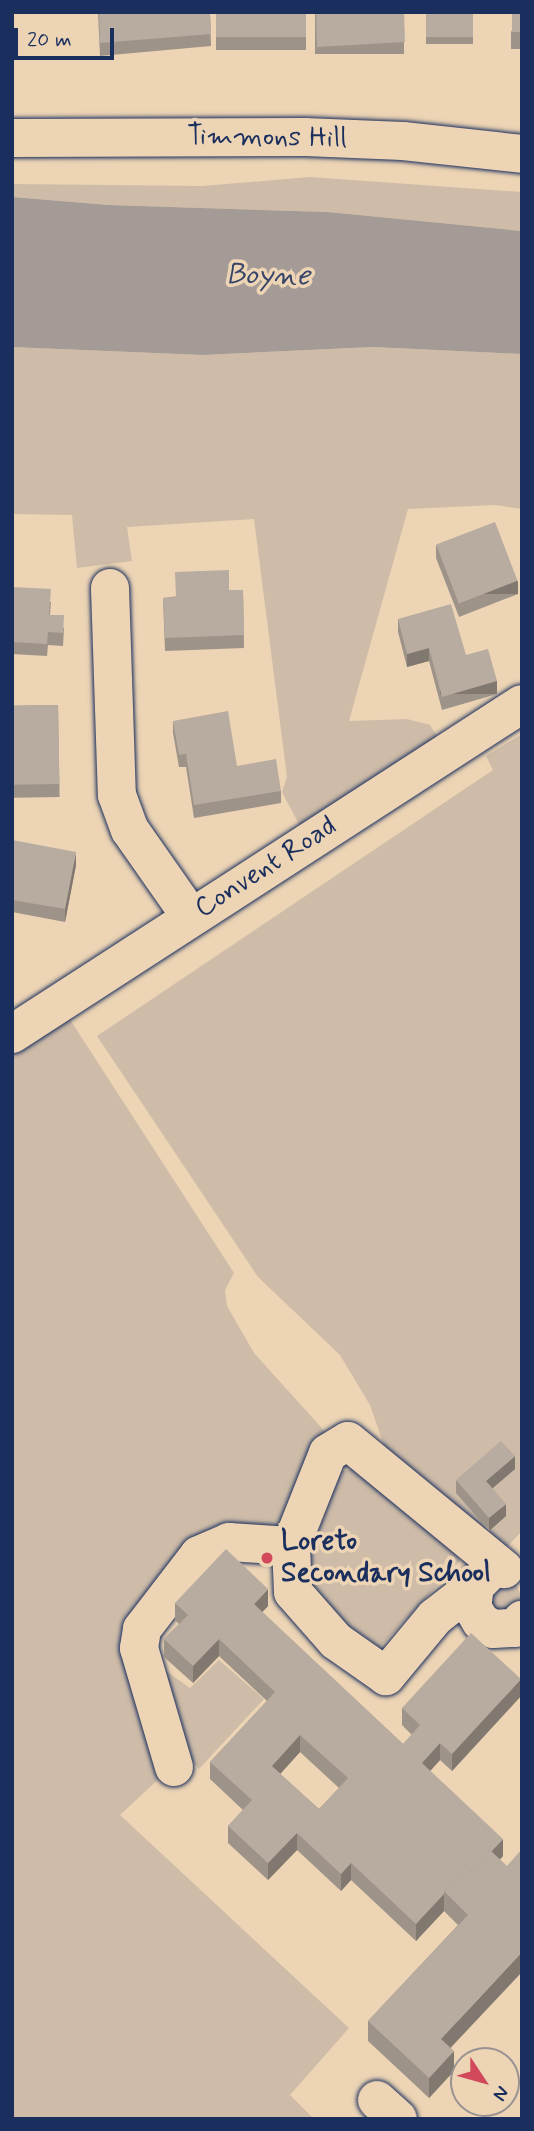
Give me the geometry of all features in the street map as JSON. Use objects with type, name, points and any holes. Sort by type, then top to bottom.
[{"type":"street","name":"Timmons Hill","points":[[12,138],[306,137],[403,141],[522,154]]},
{"type":"street","points":[[110,587],[117,795],[130,830],[191,917]]},
{"type":"street","name":"Convent Road","points":[[12,1034],[522,704]]},
{"type":"street","points":[[348,1441],[500,1578],[435,1617],[386,1676],[336,1641],[293,1592],[290,1546],[328,1453],[348,1441]]},
{"type":"street","points":[[174,1767],[139,1648],[142,1629],[199,1555],[229,1542],[290,1546]]},
{"type":"street","points":[[500,1578],[472,1607],[481,1622],[494,1629],[514,1628],[522,1620]]},
{"type":"shaded area","points":[[310,177],[522,192],[522,231],[328,212],[109,205],[12,197],[12,184],[202,186]]},
{"type":"shaded area","points":[[12,347],[203,355],[373,347],[522,354],[522,509],[495,505],[408,509],[349,721],[407,719],[430,725],[440,741],[302,830],[282,792],[287,777],[254,519],[127,527],[132,561],[77,568],[72,515],[12,514]]},
{"type":"shaded area","points":[[522,734],[522,1531],[505,1549],[388,1457],[370,1405],[340,1355],[258,1277],[97,1036],[493,770],[486,756]]},
{"type":"shaded area","points":[[69,1018],[234,1273],[225,1290],[227,1306],[254,1353],[329,1436],[285,1528],[215,1526],[137,1623],[163,1775],[120,1815],[349,2028],[290,2095],[314,2119],[12,2119],[12,1054]]},
{"type":"shaded area","points":[[353,1469],[450,1540],[460,1561],[378,1649],[342,1625],[306,1577],[310,1533],[334,1473]]},
{"type":"shaded area","points":[[515,1583],[522,1597],[518,1611],[500,1620],[481,1592]]},
{"type":"shaded area","points":[[219,1660],[264,1699],[199,1769],[183,1750],[166,1671],[190,1688]]},
{"type":"water","name":"Boyne","points":[[12,197],[109,205],[328,212],[522,231],[522,354],[373,347],[203,355],[12,347]]},
{"type":"building","points":[[99,12],[210,12],[211,34],[100,43]]},
{"type":"building","points":[[216,12],[306,12],[306,37],[216,37]]},
{"type":"building","points":[[316,12],[404,12],[405,42],[317,47]]},
{"type":"building","points":[[426,12],[473,12],[473,37],[426,37]]},
{"type":"building","points":[[512,12],[522,12],[522,32],[512,32]]},
{"type":"building","points":[[495,522],[518,581],[459,603],[436,545]]},
{"type":"building","points":[[229,570],[229,590],[243,590],[244,635],[165,638],[163,598],[176,597],[175,572]]},
{"type":"building","points":[[12,587],[51,589],[49,615],[64,615],[63,633],[48,632],[47,644],[12,642]]},
{"type":"building","points":[[451,604],[466,655],[488,649],[497,681],[442,697],[429,648],[407,654],[398,619]]},
{"type":"building","points":[[58,705],[59,784],[13,785],[12,706]]},
{"type":"building","points":[[228,711],[237,766],[276,759],[281,791],[194,805],[186,754],[179,755],[173,721]]},
{"type":"building","points":[[12,840],[76,852],[65,909],[12,900]]},
{"type":"building","points":[[501,1441],[515,1456],[486,1481],[506,1504],[489,1518],[456,1480]]},
{"type":"building","points":[[226,1549],[268,1589],[254,1604],[403,1744],[420,1725],[402,1708],[471,1633],[521,1679],[452,1754],[440,1743],[422,1763],[503,1839],[471,1871],[467,1866],[416,1924],[351,1863],[341,1874],[297,1833],[268,1863],[228,1826],[252,1800],[210,1762],[275,1692],[219,1639],[193,1666],[164,1639],[188,1615],[175,1603]],"holes":[[[300,1735],[348,1778],[319,1809],[272,1766]]]},
{"type":"building","points":[[522,1849],[522,1952],[441,2039],[450,2047],[450,2055],[429,2078],[368,2021],[468,1915],[444,1891],[467,1866],[471,1871],[490,1850],[507,1866]]},
{"type":"place","name":"Loreto Secondary School","points":[[267,1558]]}]
